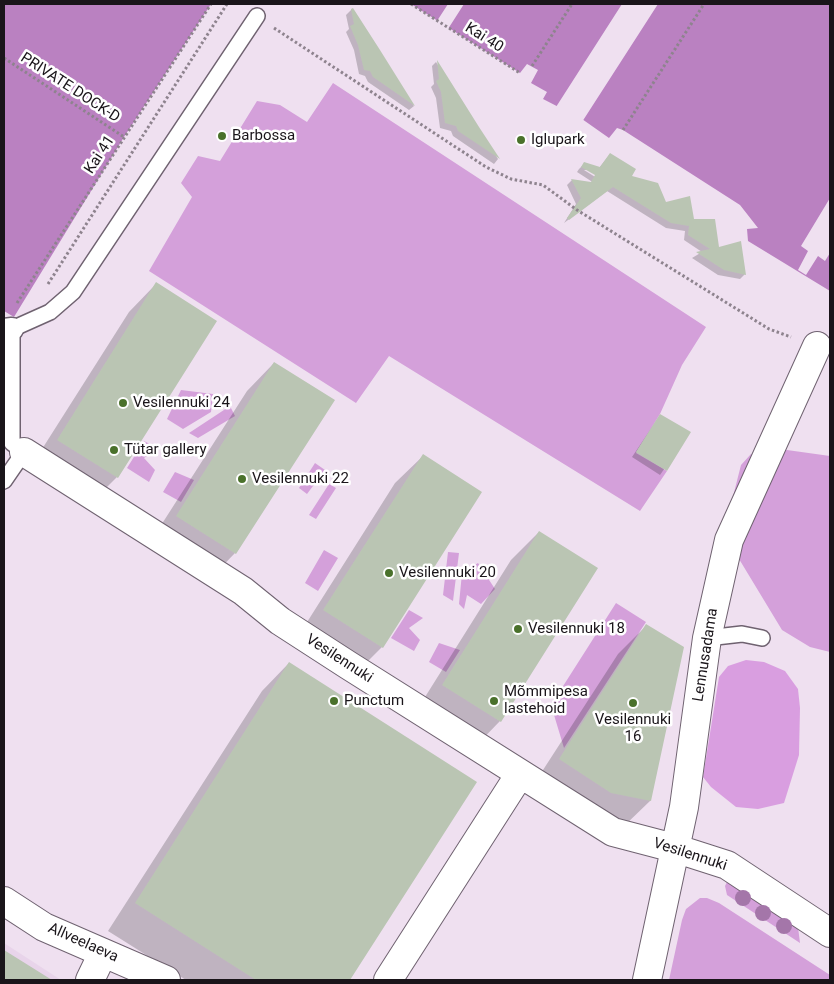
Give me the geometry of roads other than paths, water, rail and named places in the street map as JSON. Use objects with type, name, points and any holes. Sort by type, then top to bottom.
[{"type":"street","name":"Lennusadama","points":[[647,980],[684,808],[707,638],[728,540],[817,346]]},
{"type":"street","name":"Vesilennuki","points":[[24,452],[243,592],[280,621],[348,665],[613,832],[674,848],[727,865],[830,933]]},
{"type":"street","points":[[388,980],[520,774]]},
{"type":"street","name":"Allveelaeva","points":[[4,901],[44,926],[103,954],[148,970],[166,980]]},
{"type":"street","points":[[90,980],[103,954]]},
{"type":"lane","points":[[10,323],[50,312],[73,292],[257,16]]},
{"type":"lane","name":"Vesilennuki","points":[[10,323],[12,443],[24,452]]},
{"type":"lane","points":[[4,481],[24,452]]},
{"type":"lane","points":[[707,638],[742,634],[762,638]]},
{"type":"place","name":"Barbossa","points":[[222,136]]},
{"type":"place","name":"Iglupark","points":[[521,140]]},
{"type":"place","name":"Vesilennuki 24","points":[[123,403]]},
{"type":"place","name":"Tütar gallery","points":[[114,450]]},
{"type":"place","name":"Vesilennuki 22","points":[[242,479]]},
{"type":"place","name":"Vesilennuki 20","points":[[389,573]]},
{"type":"place","name":"Vesilennuki 18","points":[[518,629]]},
{"type":"place","name":"Punctum","points":[[334,701]]},
{"type":"place","name":"Mõmmipesa lastehoid","points":[[494,701]]},
{"type":"place","name":"Vesilennuki 16","points":[[633,703]]}]
